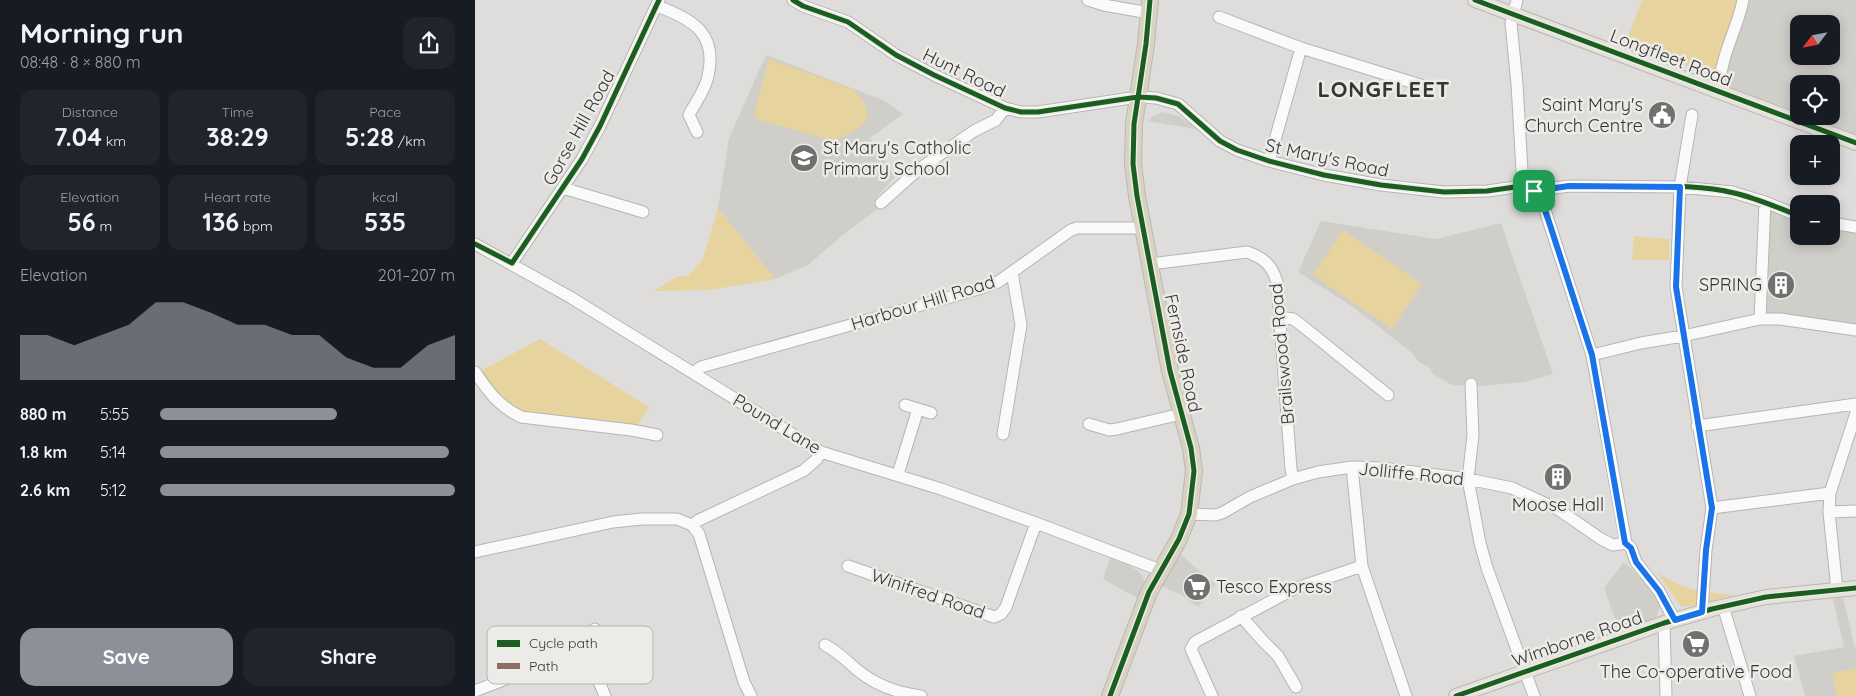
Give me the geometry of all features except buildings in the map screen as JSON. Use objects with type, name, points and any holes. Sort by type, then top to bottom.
[{"type":"highway","name":"Fernside Road","points":[[1110,696],[1139,616],[1160,570],[1179,538],[1189,514],[1194,471],[1191,448],[1170,371],[1133,164],[1134,124],[1149,6]]},
{"type":"main road","name":"Longfleet Road","points":[[1475,0],[1856,143]]},
{"type":"main road","name":"Wimborne Road","points":[[1456,696],[1669,621],[1723,606],[1766,597],[1856,588]]},
{"type":"street","name":"Hunt Road","points":[[793,0],[803,6],[848,22],[896,54],[951,83],[1005,108],[1021,112],[1038,112],[1138,98]]},
{"type":"street","points":[[1088,0],[1104,5],[1149,6]]},
{"type":"street","points":[[1517,0],[1511,23],[1522,170],[1544,207],[1592,355],[1625,543],[1631,548],[1636,562],[1659,591],[1669,621],[1666,696]]},
{"type":"street","points":[[1716,90],[1743,0]]},
{"type":"street","points":[[658,3],[684,17],[701,30],[707,41],[710,52],[706,66],[708,78],[689,115],[697,132]]},
{"type":"street","name":"Gorse Hill Road","points":[[512,263],[582,159],[600,126],[658,3]]},
{"type":"street","points":[[1219,17],[1301,48],[1427,88]]},
{"type":"street","points":[[1269,161],[1301,48]]},
{"type":"street","name":"St Mary's Road","points":[[1138,98],[1156,98],[1178,104],[1228,146],[1269,161],[1324,175],[1410,189],[1443,192],[1533,190],[1569,186],[1680,187],[1732,192],[1790,212]]},
{"type":"street","points":[[881,202],[919,169],[975,131],[996,120],[1005,108]]},
{"type":"street","points":[[1691,115],[1680,187],[1676,287],[1697,426],[1712,508],[1704,574],[1702,612]]},
{"type":"street","points":[[563,188],[643,212]]},
{"type":"street","points":[[1760,319],[1765,202]]},
{"type":"street","points":[[1840,224],[1856,226]]},
{"type":"street","name":"Harbour Hill Road","points":[[694,373],[701,367],[998,282],[1071,230],[1077,228],[1143,228]]},
{"type":"street","name":"Pound Lane","points":[[475,244],[512,263],[821,452],[897,474],[1036,523],[1160,570]]},
{"type":"street","name":"Brailswood Road","points":[[1150,264],[1247,252],[1268,262],[1277,282],[1293,479]]},
{"type":"street","points":[[1003,434],[1021,325],[1012,272]]},
{"type":"street","points":[[1280,317],[1300,324],[1388,395]]},
{"type":"street","points":[[1592,355],[1760,319],[1780,319],[1856,330]]},
{"type":"street","points":[[475,372],[490,395],[504,409],[521,417],[631,430],[657,435]]},
{"type":"street","points":[[1471,384],[1473,435],[1468,479],[1480,543],[1487,568],[1526,672],[1533,696]]},
{"type":"street","points":[[1697,426],[1856,404]]},
{"type":"street","points":[[905,405],[931,413]]},
{"type":"street","points":[[897,474],[918,409]]},
{"type":"street","points":[[1837,590],[1829,512],[1830,493],[1856,413]]},
{"type":"street","points":[[1089,424],[1109,430],[1181,414]]},
{"type":"street","points":[[692,525],[803,471],[816,460],[821,452]]},
{"type":"street","points":[[1352,467],[1362,566],[1407,696]]},
{"type":"street","name":"Jolliffe Road","points":[[1189,514],[1215,515],[1222,513],[1250,497],[1293,479],[1318,472],[1352,467],[1382,468],[1468,479],[1512,488],[1559,510],[1613,545],[1625,543]]},
{"type":"street","points":[[1712,508],[1830,493]]},
{"type":"street","points":[[1829,512],[1856,511]]},
{"type":"street","points":[[475,552],[613,522],[642,519],[677,519],[692,525],[699,534],[751,696]]},
{"type":"street","name":"Winifred Road","points":[[848,566],[994,617],[1001,614],[1006,607],[1036,523]]},
{"type":"street","points":[[1212,696],[1191,649],[1192,645],[1241,616],[1294,589],[1362,566]]},
{"type":"street","points":[[1723,606],[1750,696]]},
{"type":"street","points":[[1241,616],[1278,656],[1296,687]]},
{"type":"street","points":[[825,646],[835,650],[868,678],[903,695],[921,696]]},
{"type":"street","points":[[475,691],[493,684]]},
{"type":"street","points":[[600,684],[605,696]]},
{"type":"shaded area","points":[[1642,0],[1739,0],[1716,76],[1626,43]]},
{"type":"shaded area","points":[[1743,0],[1856,0],[1856,143],[1840,137],[1840,135],[1835,135],[1808,125],[1840,125],[1840,75],[1790,75],[1790,118],[1716,90]]},
{"type":"shaded area","name":"St Mary's Catholic Primary School","points":[[766,55],[885,101],[903,114],[870,138],[895,177],[877,196],[881,203],[880,207],[844,234],[808,265],[775,279],[718,208],[729,138]]},
{"type":"shaded area","points":[[769,59],[853,89],[864,102],[867,110],[867,119],[858,129],[834,141],[756,119],[754,114]]},
{"type":"shaded area","points":[[1162,112],[1178,116],[1201,130],[1148,121],[1153,116]]},
{"type":"shaded area","points":[[1765,202],[1790,212],[1790,245],[1840,245],[1840,224],[1856,227],[1856,330],[1760,319]]},
{"type":"shaded area","points":[[718,208],[775,279],[709,290],[654,291],[678,276],[688,276],[703,259]]},
{"type":"shaded area","points":[[1321,221],[1436,239],[1501,223],[1553,374],[1524,382],[1480,386],[1452,385],[1433,374],[1430,368],[1419,362],[1411,352],[1353,307],[1298,272]]},
{"type":"shaded area","points":[[1343,230],[1422,284],[1392,329],[1313,275]]},
{"type":"shaded area","points":[[1634,236],[1669,239],[1669,260],[1632,260]]},
{"type":"shaded area","points":[[540,339],[649,407],[637,426],[532,416],[506,405],[481,371]]},
{"type":"shaded area","points":[[1181,555],[1215,584],[1198,607],[1182,595],[1159,585]]},
{"type":"shaded area","points":[[1110,558],[1126,563],[1139,572],[1147,584],[1141,600],[1103,579]]},
{"type":"shaded area","points":[[1624,562],[1650,586],[1659,601],[1660,607],[1656,618],[1620,632],[1604,588]]},
{"type":"shaded area","points":[[1658,573],[1686,588],[1736,595],[1684,607],[1680,605]]},
{"type":"shaded area","points":[[1843,597],[1856,647],[1856,696],[1805,696],[1794,656],[1844,647],[1833,599]]},
{"type":"shaded area","points":[[1856,668],[1856,696],[1837,696],[1832,673]]},
{"type":"marked path","points":[[1702,612],[1704,574]]},
{"type":"cycle path","points":[[475,244],[512,263],[582,159],[600,126],[659,0]]},
{"type":"cycle path","points":[[793,0],[803,6],[848,22],[896,55],[934,75],[1005,108],[1021,112],[1038,112],[1138,97],[1156,98],[1178,104],[1220,141],[1237,150],[1269,161],[1324,175],[1381,185],[1444,192],[1487,191],[1522,186],[1528,183],[1537,194],[1571,186],[1696,187],[1742,195],[1790,212]]},
{"type":"cycle path","points":[[1110,696],[1149,592],[1179,539],[1189,514],[1194,471],[1191,448],[1170,371],[1137,196],[1133,164],[1134,124],[1146,44],[1150,0]]},
{"type":"cycle path","points":[[1475,0],[1856,143]]},
{"type":"cycle path","points":[[1456,696],[1664,623],[1712,609],[1766,597],[1856,588]]},
{"type":"place","name":"Saint Mary's Church Centre","points":[[1662,115]]},
{"type":"place","name":"St Mary's Catholic Primary School","points":[[804,158]]},
{"type":"place","name":"SPRING","points":[[1781,285]]},
{"type":"place","name":"Moose Hall","points":[[1558,477]]},
{"type":"place","name":"Tesco Express","points":[[1197,587]]},
{"type":"place","name":"The Co-operative Food","points":[[1696,644]]},
{"type":"district","name":"LONGFLEET","points":[[1384,89]]},
{"type":"route","points":[[1569,186],[1680,187],[1676,287],[1697,426],[1712,508],[1706,550],[1702,612],[1675,620],[1659,591],[1636,562],[1631,548],[1625,543],[1592,355],[1544,207],[1534,191],[1569,186]]}]
